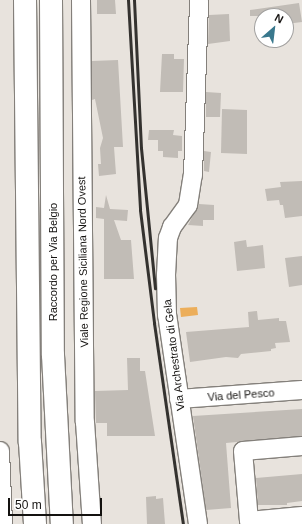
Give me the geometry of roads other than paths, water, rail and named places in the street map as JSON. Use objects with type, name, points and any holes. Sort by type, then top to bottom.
[{"type":"highway","points":[[25,0],[30,435],[36,524]]},
{"type":"highway","name":"Raccordo per Via Belgio","points":[[51,0],[53,355],[62,524]]},
{"type":"street","name":"Viale Regione Siciliana Nord Ovest","points":[[81,0],[85,422],[92,524]]},
{"type":"street","name":"Via Archestrato di Gela","points":[[198,0],[194,175],[188,205],[172,227],[168,238],[166,275],[168,316],[198,524]]},
{"type":"street","name":"Via del Pesco","points":[[179,399],[302,390]]},
{"type":"street","points":[[302,446],[243,451],[249,521],[302,516]]},
{"type":"street","points":[[0,451],[3,524]]},
{"type":"railway","points":[[128,0],[140,210],[154,323],[183,524]]},
{"type":"railway","points":[[134,0],[141,148],[155,288]]}]
